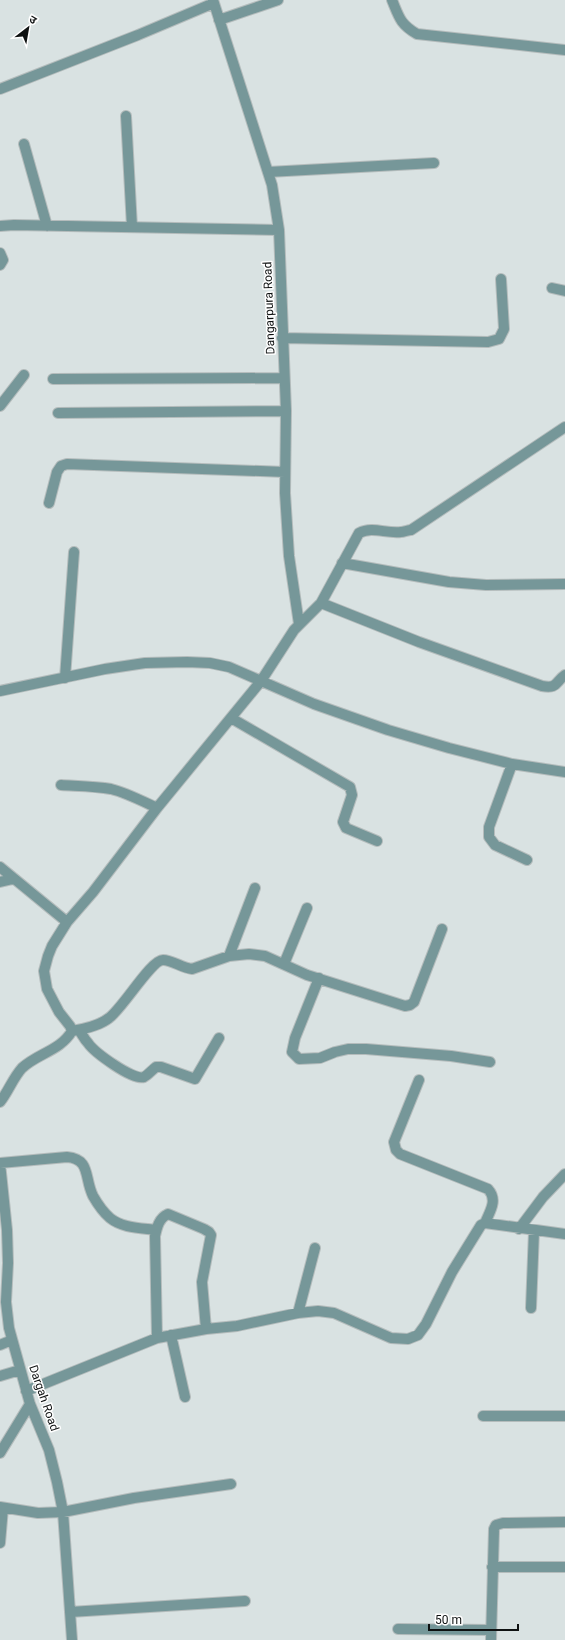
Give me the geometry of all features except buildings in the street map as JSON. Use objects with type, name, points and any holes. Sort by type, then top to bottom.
[{"type":"street","points":[[219,20],[278,0]]},
{"type":"street","points":[[392,0],[400,20],[407,28],[417,34],[565,50]]},
{"type":"street","points":[[0,89],[138,35],[214,2]]},
{"type":"street","name":"Dangarpura Road","points":[[214,2],[272,185],[279,230],[286,410],[285,493],[289,556],[299,624]]},
{"type":"street","points":[[126,116],[132,227]]},
{"type":"street","points":[[24,144],[47,226]]},
{"type":"street","points":[[268,172],[434,164]]},
{"type":"street","points":[[0,226],[279,230]]},
{"type":"street","points":[[0,253],[3,260],[0,265]]},
{"type":"street","points":[[282,338],[488,342],[498,338],[504,329],[501,279]]},
{"type":"street","points":[[552,288],[565,291]]},
{"type":"street","points":[[0,406],[24,375]]},
{"type":"street","points":[[53,379],[284,378]]},
{"type":"street","points":[[58,413],[286,410]]},
{"type":"street","points":[[219,1038],[195,1079],[162,1067],[156,1067],[144,1077],[139,1077],[125,1071],[103,1058],[70,1026],[59,1012],[47,989],[44,971],[52,946],[67,922],[93,892],[157,808],[260,682],[299,624],[321,603],[359,533],[365,530],[375,529],[400,532],[411,530],[565,426]]},
{"type":"street","points":[[49,503],[56,472],[61,466],[67,464],[285,472]]},
{"type":"street","points":[[65,678],[74,552]]},
{"type":"street","points":[[342,563],[449,582],[479,585],[565,584]]},
{"type":"street","points":[[321,603],[419,642],[542,686],[550,688],[558,684],[565,675]]},
{"type":"street","points":[[0,691],[105,669],[145,663],[187,662],[229,667],[260,682],[314,704],[388,730],[449,748],[512,764],[565,772]]},
{"type":"street","points":[[231,718],[350,787],[352,795],[343,822],[344,825],[346,828],[377,841]]},
{"type":"street","points":[[512,764],[489,827],[488,837],[495,845],[527,860]]},
{"type":"street","points":[[61,785],[112,789],[129,794],[157,808]]},
{"type":"street","points":[[0,867],[67,922]]},
{"type":"street","points":[[0,882],[13,879]]},
{"type":"street","points":[[229,956],[255,888]]},
{"type":"street","points":[[284,964],[308,908]]},
{"type":"street","points":[[0,1102],[22,1069],[29,1063],[58,1046],[75,1031],[89,1028],[108,1020],[117,1012],[157,961],[163,960],[192,969],[229,956],[249,954],[265,956],[318,978],[405,1006],[414,1002],[442,929]]},
{"type":"street","points":[[318,978],[294,1038],[292,1052],[299,1059],[320,1058],[348,1049],[366,1049],[451,1056],[490,1062]]},
{"type":"street","points":[[26,1391],[157,1338],[206,1329],[237,1326],[298,1313],[318,1311],[334,1314],[391,1338],[408,1339],[418,1335],[426,1324],[452,1272],[478,1228],[485,1223],[494,1200],[493,1195],[488,1189],[400,1154],[394,1146],[394,1142],[419,1080]]},
{"type":"street","points":[[0,1163],[66,1157],[76,1158],[82,1162],[93,1195],[110,1218],[128,1226],[156,1230]]},
{"type":"street","name":"Dargah Road","points":[[0,1163],[4,1241],[8,1263],[6,1302],[12,1340],[20,1370],[30,1404],[49,1450],[63,1512],[72,1640]]},
{"type":"street","points":[[519,1229],[543,1197],[565,1174]]},
{"type":"street","points":[[157,1338],[155,1236],[158,1225],[164,1216],[168,1214],[204,1229],[211,1235],[202,1282],[206,1329]]},
{"type":"street","points":[[485,1223],[519,1229],[565,1234]]},
{"type":"street","points":[[531,1308],[534,1231]]},
{"type":"street","points":[[298,1313],[315,1248]]},
{"type":"street","points":[[171,1335],[186,1397]]},
{"type":"street","points":[[0,1345],[12,1340]]},
{"type":"street","points":[[0,1376],[20,1370]]},
{"type":"street","points":[[0,1453],[30,1404]]},
{"type":"street","points":[[484,1416],[565,1416]]},
{"type":"street","points":[[0,1543],[2,1508],[38,1513],[63,1512],[134,1498],[231,1484]]},
{"type":"street","points":[[398,1629],[491,1635],[492,1567],[494,1529],[496,1525],[503,1523],[565,1522]]},
{"type":"street","points":[[492,1567],[565,1567]]},
{"type":"street","points":[[70,1612],[244,1601]]}]
